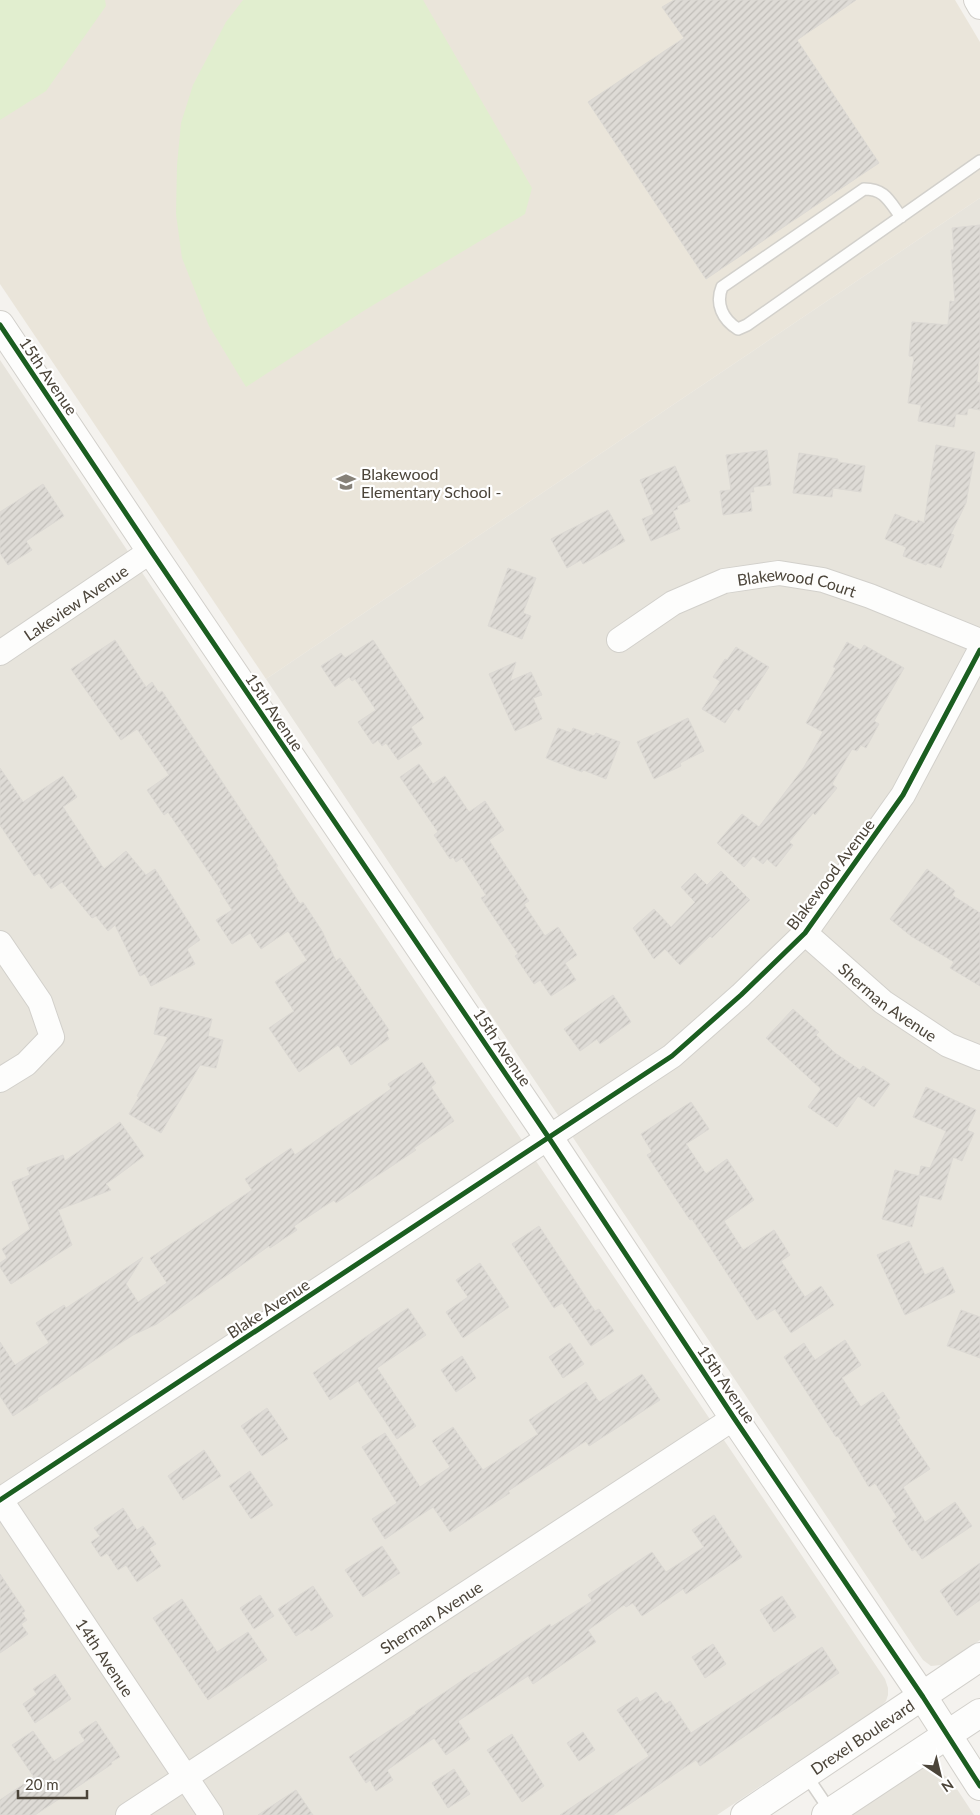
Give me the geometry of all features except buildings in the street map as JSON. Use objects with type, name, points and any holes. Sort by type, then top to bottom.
[{"type":"street","points":[[976,0],[980,7]]},
{"type":"street","name":"15th Avenue","points":[[0,325],[549,1138],[734,1418],[923,1697],[980,1786]]},
{"type":"street","name":"Lakeview Avenue","points":[[0,653],[151,551]]},
{"type":"street","name":"Blakewood Court","points":[[619,640],[673,603],[724,581],[779,574],[823,580],[870,596],[980,641]]},
{"type":"street","name":"Blakewood Avenue","points":[[549,1138],[672,1056],[741,995],[805,932],[903,795],[980,650]]},
{"type":"street","name":"Sherman Avenue","points":[[805,932],[883,1002],[948,1045],[980,1058]]},
{"type":"street","points":[[0,943],[40,1002],[52,1037],[26,1064],[0,1080]]},
{"type":"street","name":"Blake Avenue","points":[[0,1500],[549,1138]]},
{"type":"street","name":"Sherman Avenue","points":[[128,1815],[734,1418]]},
{"type":"street","name":"14th Avenue","points":[[0,1500],[211,1815]]},
{"type":"street","name":"Drexel Boulevard","points":[[745,1815],[980,1657]]},
{"type":"street","points":[[828,1814],[980,1713]]},
{"type":"lane","points":[[901,217],[886,196],[875,189],[864,189],[722,287],[718,296],[719,307],[732,325],[738,329],[747,325],[901,217],[980,161]]},
{"type":"lane","points":[[806,1775],[828,1814]]},
{"type":"shaded area","name":"Blakewood Elementary School -","points":[[0,0],[955,0],[980,42],[980,198],[266,679],[0,284]]},
{"type":"shaded area","points":[[980,198],[980,1640],[952,1660],[941,1665],[931,1666],[923,1660],[914,1647],[266,679]]},
{"type":"shaded area","points":[[0,360],[885,1679],[888,1695],[886,1701],[880,1707],[717,1815],[0,1815]]},
{"type":"shaded area","points":[[924,1768],[934,1768],[951,1780],[974,1815],[849,1815],[911,1774]]},
{"type":"green space","points":[[0,0],[105,0],[106,6],[46,91],[0,120]]},
{"type":"green space","points":[[243,0],[423,0],[532,188],[525,214],[365,310],[246,387],[209,326],[182,258],[176,214],[177,165],[181,123],[193,85],[226,22]]},
{"type":"cycle path","points":[[0,325],[549,1138],[734,1418],[923,1697],[980,1786]]},
{"type":"cycle path","points":[[0,1500],[672,1056],[741,995],[805,933],[903,795],[980,650]]},
{"type":"place","name":"Blakewood Elementary School -","points":[[346,482]]}]
